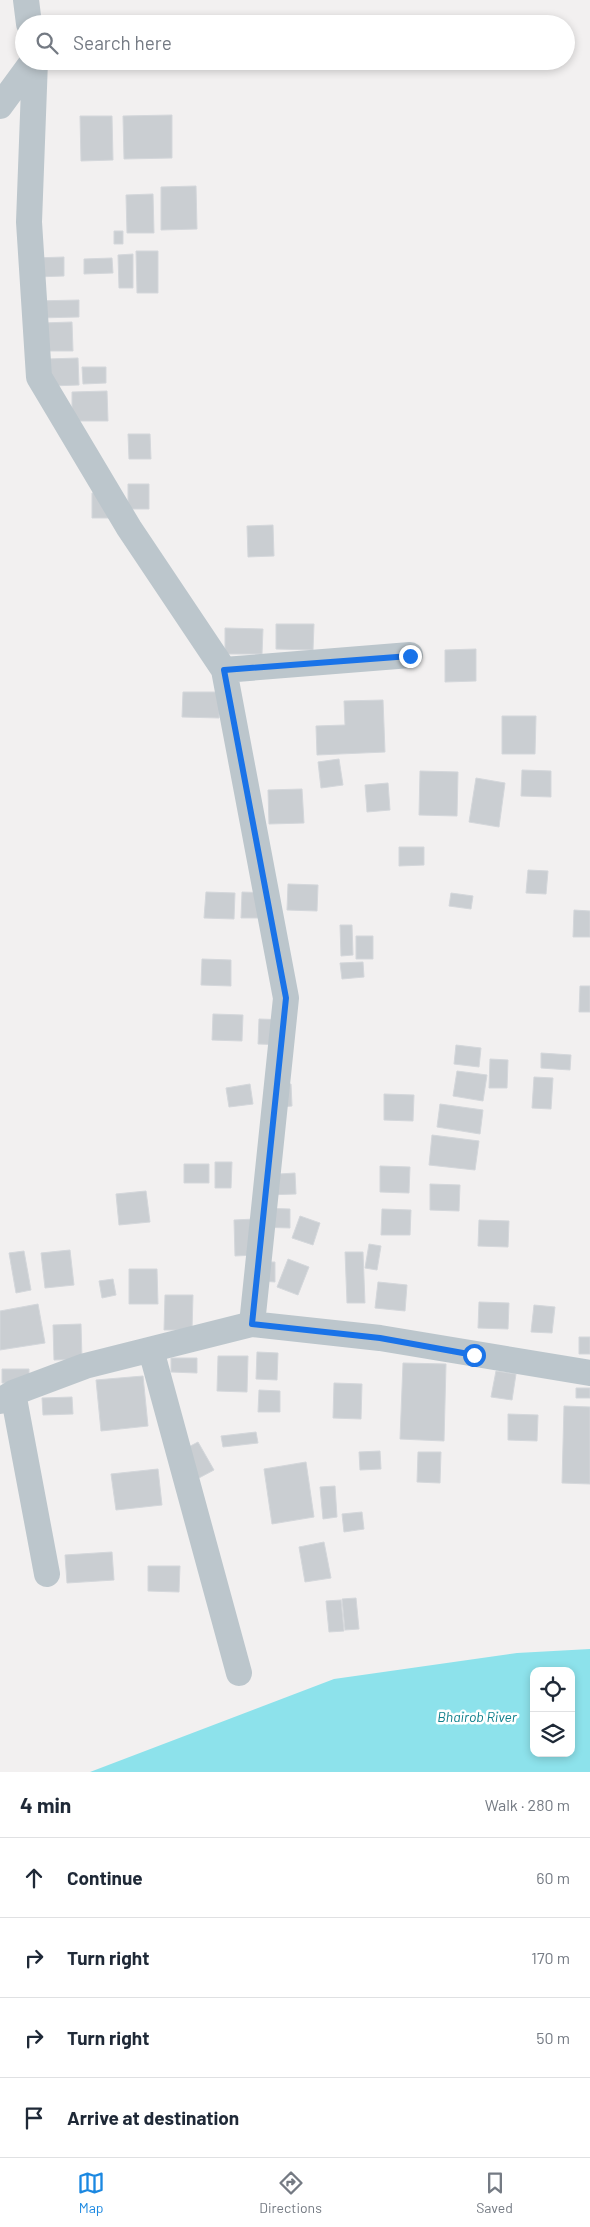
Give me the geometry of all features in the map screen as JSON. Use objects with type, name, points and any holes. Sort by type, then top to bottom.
[{"type":"street","points":[[26,0],[28,15]]},
{"type":"street","points":[[0,106],[27,70]]},
{"type":"street","points":[[34,70],[29,222],[39,377],[129,528],[224,670],[286,998],[252,1324]]},
{"type":"street","points":[[224,670],[410,656]]},
{"type":"street","points":[[47,1574],[7,1397],[85,1366],[252,1324],[380,1338],[590,1374]]},
{"type":"street","points":[[151,1350],[238,1672]]},
{"type":"water","name":"Bhairob River","points":[[590,1649],[590,1772],[90,1772],[334,1679],[517,1653]]},
{"type":"building","points":[[172,115],[172,158],[124,159],[123,116]]},
{"type":"building","points":[[80,116],[112,116],[113,160],[81,161]]},
{"type":"building","points":[[196,186],[197,229],[161,230],[161,187]]},
{"type":"building","points":[[153,194],[154,233],[127,233],[126,195]]},
{"type":"building","points":[[114,231],[123,231],[123,244],[114,244]]},
{"type":"building","points":[[136,251],[158,251],[158,293],[137,293]]},
{"type":"building","points":[[133,254],[133,288],[119,288],[118,255]]},
{"type":"building","points":[[64,257],[64,276],[35,277],[34,258]]},
{"type":"building","points":[[112,258],[113,273],[84,274],[84,259]]},
{"type":"building","points":[[79,300],[79,317],[36,318],[35,301]]},
{"type":"building","points":[[72,322],[73,351],[43,351],[42,323]]},
{"type":"building","points":[[78,358],[79,385],[49,386],[48,359]]},
{"type":"building","points":[[82,367],[106,367],[106,383],[83,384]]},
{"type":"building","points":[[107,391],[108,421],[72,421],[72,392]]},
{"type":"building","points":[[128,434],[150,434],[151,459],[129,459]]},
{"type":"building","points":[[128,484],[149,484],[149,509],[128,509]]},
{"type":"building","points":[[92,493],[113,493],[114,518],[92,518]]},
{"type":"building","points":[[273,525],[274,556],[248,557],[247,526]]},
{"type":"building","points":[[276,624],[314,624],[313,650],[276,649]]},
{"type":"building","points":[[225,628],[263,629],[262,654],[225,654]]},
{"type":"building","points":[[476,649],[476,681],[445,682],[445,650]]},
{"type":"building","points":[[183,692],[220,692],[219,718],[182,717]]},
{"type":"building","points":[[383,700],[385,752],[317,755],[316,726],[345,725],[344,701]]},
{"type":"building","points":[[502,716],[536,716],[535,754],[502,754]]},
{"type":"building","points":[[339,759],[343,785],[321,788],[318,762]]},
{"type":"building","points":[[522,770],[551,771],[551,797],[521,796]]},
{"type":"building","points":[[420,771],[458,772],[457,816],[419,815]]},
{"type":"building","points":[[476,778],[505,783],[499,827],[469,822]]},
{"type":"building","points":[[388,783],[390,810],[367,812],[365,785]]},
{"type":"building","points":[[302,789],[304,823],[269,824],[268,790]]},
{"type":"building","points":[[399,847],[424,847],[424,865],[399,866]]},
{"type":"building","points":[[528,870],[548,871],[546,894],[526,893]]},
{"type":"building","points":[[288,884],[318,885],[317,911],[287,910]]},
{"type":"building","points":[[206,892],[235,893],[234,919],[204,918]]},
{"type":"building","points":[[242,892],[271,893],[270,918],[241,918]]},
{"type":"building","points":[[451,893],[473,896],[471,909],[449,906]]},
{"type":"building","points":[[574,910],[590,911],[590,937],[573,937]]},
{"type":"building","points":[[340,925],[352,925],[353,955],[341,956]]},
{"type":"building","points":[[356,936],[373,936],[373,959],[356,959]]},
{"type":"building","points":[[202,959],[231,960],[231,986],[201,985]]},
{"type":"building","points":[[363,962],[364,977],[342,979],[340,963]]},
{"type":"building","points":[[580,986],[590,986],[590,1012],[579,1012]]},
{"type":"building","points":[[213,1014],[243,1015],[242,1041],[212,1040]]},
{"type":"building","points":[[259,1019],[289,1020],[288,1045],[258,1044]]},
{"type":"building","points":[[456,1045],[481,1048],[479,1067],[454,1064]]},
{"type":"building","points":[[541,1053],[571,1055],[570,1070],[541,1068]]},
{"type":"building","points":[[490,1059],[508,1060],[507,1088],[489,1088]]},
{"type":"building","points":[[457,1071],[487,1075],[483,1101],[453,1096]]},
{"type":"building","points":[[534,1077],[553,1078],[551,1109],[532,1108]]},
{"type":"building","points":[[250,1084],[253,1104],[229,1107],[226,1088]]},
{"type":"building","points":[[280,1084],[291,1084],[292,1106],[281,1107]]},
{"type":"building","points":[[384,1094],[414,1095],[413,1121],[384,1120]]},
{"type":"building","points":[[440,1104],[483,1110],[480,1134],[437,1127]]},
{"type":"building","points":[[432,1135],[479,1141],[475,1170],[429,1165]]},
{"type":"building","points":[[215,1162],[232,1162],[231,1188],[215,1188]]},
{"type":"building","points":[[184,1164],[209,1164],[209,1183],[184,1183]]},
{"type":"building","points":[[380,1166],[410,1167],[409,1193],[380,1192]]},
{"type":"building","points":[[295,1173],[296,1194],[265,1195],[264,1175]]},
{"type":"building","points":[[430,1184],[460,1185],[459,1211],[430,1210]]},
{"type":"building","points":[[146,1191],[150,1222],[119,1225],[116,1194]]},
{"type":"building","points":[[257,1208],[290,1209],[290,1228],[257,1227]]},
{"type":"building","points":[[382,1209],[411,1210],[410,1235],[381,1235]]},
{"type":"building","points":[[300,1216],[320,1223],[313,1245],[292,1238]]},
{"type":"building","points":[[255,1219],[255,1255],[235,1256],[234,1220]]},
{"type":"building","points":[[479,1220],[509,1221],[508,1247],[478,1246]]},
{"type":"building","points":[[369,1244],[381,1246],[377,1270],[365,1268]]},
{"type":"building","points":[[70,1250],[74,1285],[45,1288],[41,1253]]},
{"type":"building","points":[[24,1251],[31,1290],[16,1293],[9,1253]]},
{"type":"building","points":[[345,1252],[363,1252],[365,1303],[347,1303]]},
{"type":"building","points":[[288,1259],[309,1267],[298,1295],[277,1287]]},
{"type":"building","points":[[262,1262],[275,1262],[275,1282],[261,1281]]},
{"type":"building","points":[[129,1269],[157,1269],[158,1304],[129,1304]]},
{"type":"building","points":[[113,1279],[116,1295],[102,1298],[99,1281]]},
{"type":"building","points":[[378,1282],[407,1285],[405,1311],[375,1308]]},
{"type":"building","points":[[165,1295],[193,1295],[192,1330],[164,1330]]},
{"type":"building","points":[[479,1302],[509,1303],[508,1329],[478,1328]]},
{"type":"building","points":[[38,1304],[45,1343],[0,1350],[0,1311]]},
{"type":"building","points":[[534,1305],[555,1307],[552,1333],[531,1332]]},
{"type":"building","points":[[81,1324],[82,1359],[54,1360],[53,1325]]},
{"type":"building","points":[[579,1337],[590,1337],[590,1354],[579,1354]]},
{"type":"building","points":[[257,1352],[278,1353],[277,1380],[256,1379]]},
{"type":"building","points":[[218,1356],[248,1356],[247,1392],[217,1391]]},
{"type":"building","points":[[171,1358],[197,1358],[197,1373],[171,1372]]},
{"type":"building","points":[[403,1363],[446,1364],[444,1441],[400,1439]]},
{"type":"building","points":[[2,1369],[29,1369],[29,1384],[2,1383]]},
{"type":"building","points":[[496,1371],[516,1374],[512,1400],[491,1397]]},
{"type":"building","points":[[143,1376],[148,1426],[101,1431],[96,1380]]},
{"type":"building","points":[[334,1383],[362,1384],[361,1419],[333,1418]]},
{"type":"building","points":[[576,1388],[590,1388],[590,1398],[576,1398]]},
{"type":"building","points":[[259,1390],[280,1391],[280,1412],[258,1412]]},
{"type":"building","points":[[72,1397],[73,1414],[43,1415],[42,1398]]},
{"type":"building","points":[[564,1406],[590,1407],[590,1484],[562,1483]]},
{"type":"building","points":[[508,1414],[538,1415],[537,1441],[508,1440]]},
{"type":"building","points":[[256,1432],[258,1443],[223,1447],[221,1436]]},
{"type":"building","points":[[198,1442],[214,1470],[197,1479],[181,1451]]},
{"type":"building","points":[[380,1451],[381,1469],[360,1470],[359,1452]]},
{"type":"building","points":[[418,1452],[441,1452],[440,1483],[417,1482]]},
{"type":"building","points":[[306,1462],[314,1517],[272,1524],[264,1469]]},
{"type":"building","points":[[158,1469],[162,1505],[116,1510],[111,1474]]},
{"type":"building","points":[[335,1486],[337,1517],[323,1519],[320,1487]]},
{"type":"building","points":[[362,1512],[364,1529],[344,1532],[342,1514]]},
{"type":"building","points":[[324,1542],[331,1578],[305,1582],[299,1547]]},
{"type":"building","points":[[112,1552],[114,1580],[67,1583],[65,1555]]},
{"type":"building","points":[[148,1566],[180,1566],[179,1592],[148,1591]]},
{"type":"building","points":[[356,1598],[359,1629],[345,1630],[342,1599]]},
{"type":"building","points":[[341,1600],[344,1631],[329,1632],[326,1601]]},
{"type":"route","points":[[410,656],[224,670],[286,998],[252,1324],[380,1338],[474,1355]]}]
